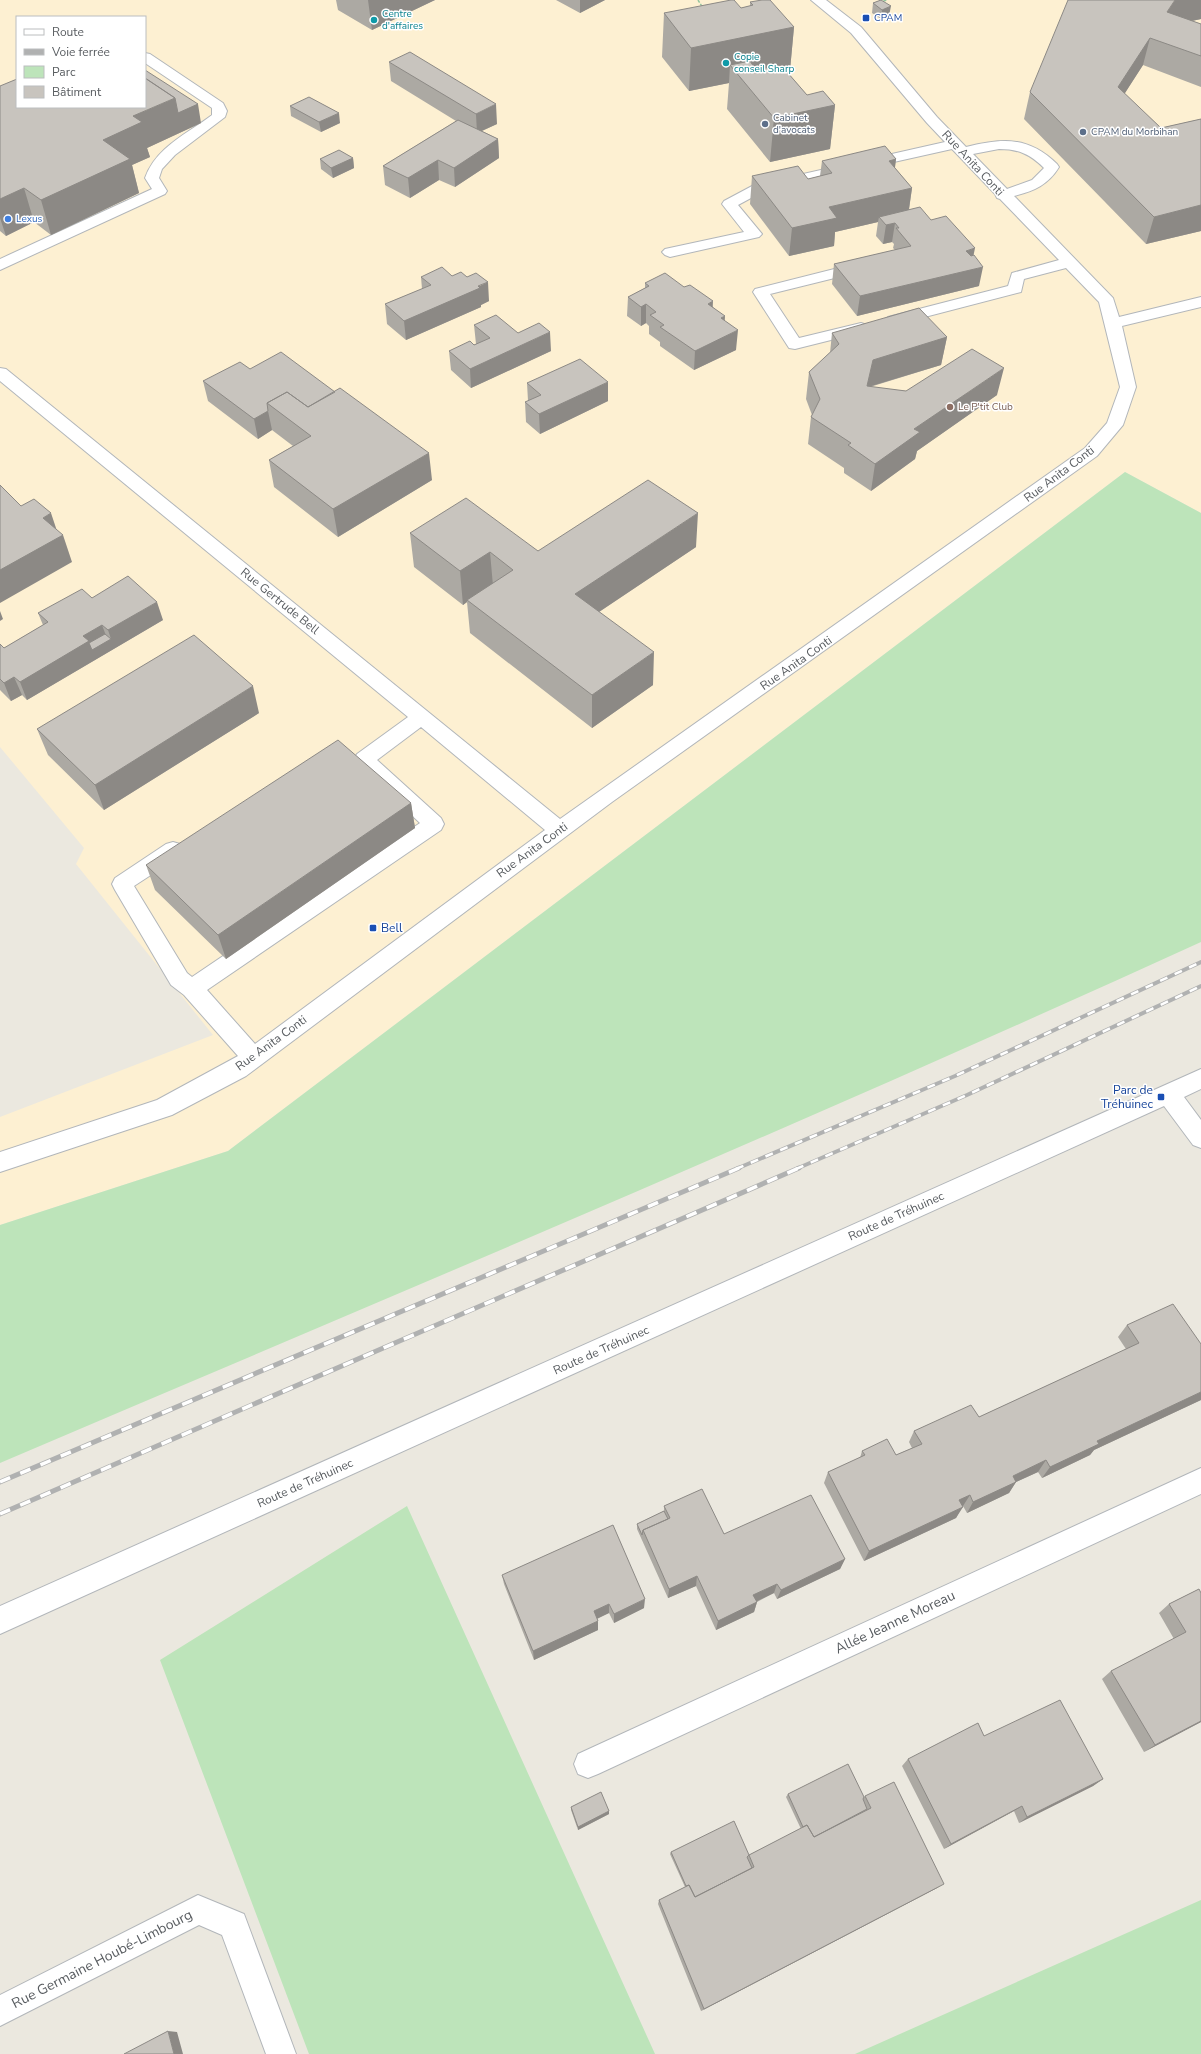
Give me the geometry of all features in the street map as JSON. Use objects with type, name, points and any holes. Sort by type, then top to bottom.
[{"type":"street","name":"Rue Anita Conti","points":[[0,1162],[164,1108],[238,1069],[559,830],[1091,452],[1115,425],[1128,387],[1114,323],[1107,301],[1002,195],[958,148],[856,30],[818,0]]},
{"type":"street","points":[[0,265],[160,191],[152,178],[154,169],[173,150],[218,117],[220,111],[218,106],[146,58]]},
{"type":"street","points":[[670,252],[754,234],[729,204],[759,188],[958,148],[1008,143],[1024,147],[1042,156],[1052,168],[1047,178],[1030,187],[1002,195]]},
{"type":"street","points":[[880,263],[761,292],[795,344],[1015,290],[1018,276],[1069,262]]},
{"type":"street","points":[[1114,323],[1201,302]]},
{"type":"street","name":"Rue Gertrude Bell","points":[[0,373],[559,830]]},
{"type":"street","points":[[364,759],[421,717]]},
{"type":"street","points":[[192,989],[434,824],[364,759],[344,755]]},
{"type":"street","points":[[187,841],[122,884],[180,979],[192,989],[254,1058]]},
{"type":"street","name":"Route de Tréhuinec","points":[[0,1620],[1201,1079]]},
{"type":"street","points":[[1168,1094],[1201,1138]]},
{"type":"street","name":"Allée Jeanne Moreau","points":[[588,1764],[1201,1481]]},
{"type":"street","name":"Rue Germaine Houbé-Limbourg","points":[[0,2011],[198,1910],[233,1925],[281,2054]]},
{"type":"path","points":[[698,0],[704,9]]},
{"type":"shaded area","points":[[0,0],[1201,0],[1201,513],[1125,472],[228,1151],[0,1225],[0,1117],[213,1035],[76,864],[84,848],[0,747]]},
{"type":"green space","points":[[1125,472],[1201,513],[1201,942],[753,1141],[0,1463],[0,1225],[228,1151]]},
{"type":"green space","points":[[407,1506],[655,2054],[309,2054],[160,1660]]},
{"type":"green space","points":[[1201,1900],[1201,2054],[855,2054]]},
{"type":"building","points":[[734,0],[741,8],[753,5],[750,2],[770,0],[794,27],[691,48],[664,13]]},
{"type":"building","points":[[881,0],[891,6],[882,10],[873,3]]},
{"type":"building","name":"CPAM du Morbihan","points":[[1068,0],[1175,0],[1167,12],[1201,24],[1201,56],[1150,38],[1118,87],[1161,128],[1201,119],[1201,205],[1154,217],[1030,92]]},
{"type":"building","points":[[410,52],[496,104],[476,114],[389,62]]},
{"type":"building","points":[[750,61],[756,70],[781,65],[807,95],[823,91],[835,105],[774,118],[730,65]]},
{"type":"building","points":[[146,71],[198,104],[178,113],[175,98],[146,79]]},
{"type":"building","points":[[16,79],[16,108],[146,108],[146,79],[175,98],[133,116],[142,122],[103,140],[130,159],[41,200],[24,188],[0,199],[0,86]]},
{"type":"building","points":[[309,97],[339,113],[319,122],[290,106]]},
{"type":"building","points":[[458,120],[498,139],[454,168],[438,160],[408,178],[383,166]]},
{"type":"building","points":[[885,146],[896,159],[889,161],[912,188],[829,207],[837,218],[792,228],[752,176],[798,166],[808,179],[832,173],[822,161]]},
{"type":"building","points":[[339,150],[353,158],[331,168],[320,159]]},
{"type":"building","points":[[920,207],[931,220],[946,216],[975,248],[966,251],[971,256],[974,255],[983,267],[860,296],[834,264],[911,246],[896,228],[899,228],[895,223],[886,225],[879,217]]},
{"type":"building","points":[[442,267],[452,276],[461,272],[467,277],[476,273],[488,282],[478,286],[480,288],[404,321],[385,304],[431,285],[421,277]]},
{"type":"building","points":[[665,273],[684,287],[690,285],[713,301],[708,304],[725,316],[721,318],[738,330],[695,351],[660,327],[664,325],[650,315],[656,312],[646,304],[641,307],[628,297],[649,286],[645,283]]},
{"type":"building","points":[[919,308],[947,337],[873,360],[867,386],[906,391],[972,349],[1004,368],[914,429],[920,432],[875,464],[848,445],[851,443],[811,417],[820,399],[809,372],[839,344],[832,333]]},
{"type":"building","points":[[496,315],[518,333],[539,323],[550,332],[470,369],[449,351],[470,341],[474,345],[490,338],[474,325]]},
{"type":"building","points":[[281,352],[335,392],[308,407],[287,392],[267,403],[268,411],[254,419],[203,381],[240,362],[250,369]]},
{"type":"building","points":[[580,359],[608,382],[539,414],[525,402],[541,395],[527,383]]},
{"type":"building","points":[[340,388],[429,453],[333,509],[269,460],[311,436],[267,403],[287,392],[308,407]]},
{"type":"building","points":[[648,480],[698,513],[575,594],[654,652],[592,695],[467,600],[513,570],[490,552],[460,571],[410,533],[466,498],[538,551]]},
{"type":"building","points":[[0,485],[21,506],[34,499],[51,513],[43,518],[63,535],[0,570]]},
{"type":"building","points":[[128,576],[157,602],[108,630],[102,625],[83,636],[89,641],[20,682],[14,677],[4,683],[0,679],[0,644],[4,648],[48,622],[38,613],[82,589],[92,598]]},
{"type":"building","points":[[105,634],[111,639],[92,650],[89,643]]},
{"type":"building","points":[[194,635],[253,686],[95,785],[37,729]]},
{"type":"building","points":[[338,740],[411,803],[218,935],[146,865]]},
{"type":"building","points":[[1173,1304],[1201,1344],[1201,1392],[1097,1441],[1099,1444],[1050,1467],[1046,1460],[1013,1476],[1016,1482],[973,1502],[970,1495],[959,1500],[963,1507],[869,1551],[828,1472],[865,1455],[862,1451],[887,1439],[896,1455],[922,1444],[914,1431],[971,1405],[979,1417],[1139,1343],[1127,1325]]},
{"type":"building","points":[[702,1489],[724,1534],[811,1495],[845,1559],[781,1590],[777,1584],[753,1595],[757,1602],[718,1621],[697,1576],[669,1589],[643,1530],[670,1518],[664,1506]]},
{"type":"building","points":[[664,1511],[668,1519],[643,1530],[642,1535],[637,1524]]},
{"type":"building","points":[[613,1525],[645,1599],[614,1614],[609,1604],[594,1611],[598,1621],[533,1651],[502,1575]]},
{"type":"building","points":[[1199,1589],[1201,1593],[1201,1721],[1155,1745],[1111,1671],[1186,1632],[1169,1604]]},
{"type":"building","points":[[1060,1700],[1103,1779],[1027,1817],[1022,1806],[951,1844],[908,1759],[978,1723],[984,1736]]},
{"type":"building","points":[[848,1764],[864,1797],[863,1799],[867,1809],[814,1837],[807,1825],[803,1827],[788,1794]]},
{"type":"building","points":[[894,1782],[944,1884],[704,2009],[659,1900],[689,1885],[695,1897],[754,1867],[749,1855],[807,1825],[814,1837],[871,1808],[865,1796]]},
{"type":"building","points":[[601,1792],[609,1811],[578,1827],[571,1807]]},
{"type":"building","points":[[734,1821],[749,1855],[747,1857],[752,1868],[695,1897],[689,1885],[686,1886],[671,1852]]},
{"type":"building","points":[[168,2031],[174,2054],[124,2054]]},
{"type":"railway","points":[[736,1169],[955,1076],[1201,962]]},
{"type":"railway","points":[[796,1169],[967,1095],[1201,986]]},
{"type":"railway","points":[[0,1482],[739,1168]]},
{"type":"railway","points":[[0,1514],[799,1168]]},
{"type":"place","name":"CPAM","points":[[866,18]]},
{"type":"place","name":"Centre d'affaires","points":[[374,20]]},
{"type":"place","name":"Copie conseil Sharp","points":[[726,63]]},
{"type":"place","name":"Cabinet d'avocats","points":[[765,124]]},
{"type":"place","name":"CPAM du Morbihan","points":[[1083,132]]},
{"type":"place","name":"Lexus","points":[[8,219]]},
{"type":"place","name":"Le P'tit Club","points":[[950,407]]},
{"type":"place","name":"Bell","points":[[373,928]]},
{"type":"place","name":"Parc de Tréhuinec","points":[[1161,1097]]}]
